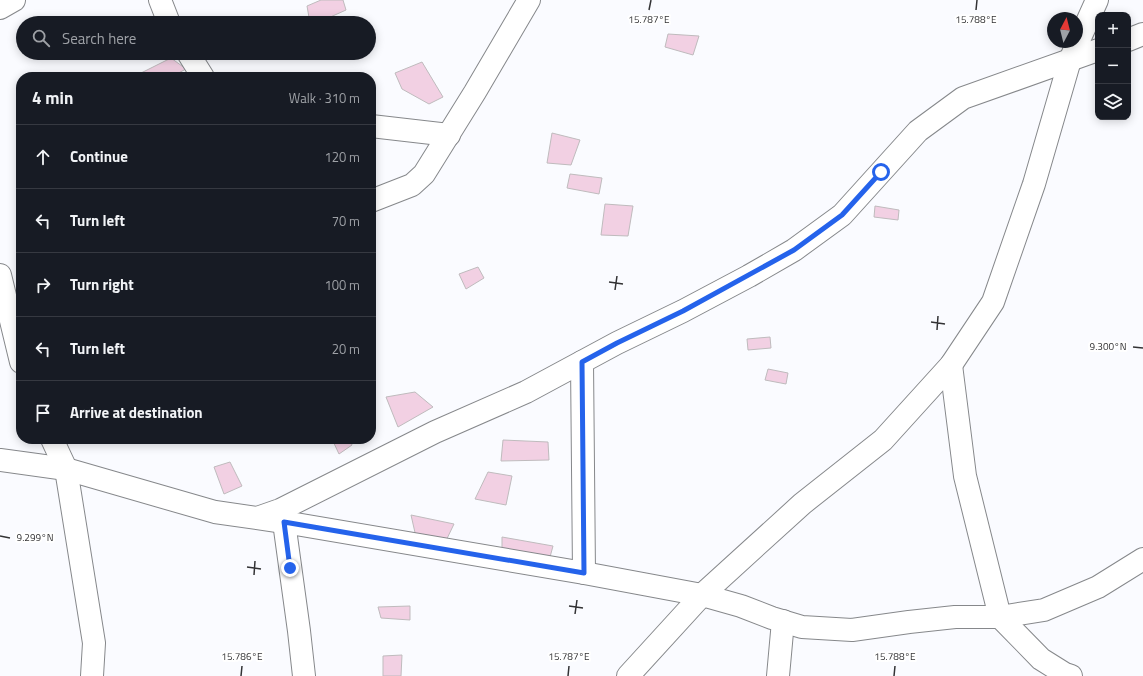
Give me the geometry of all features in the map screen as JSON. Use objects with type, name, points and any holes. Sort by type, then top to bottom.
[{"type":"street","points":[[0,8],[14,0]]},
{"type":"street","points":[[160,0],[166,16]]},
{"type":"street","points":[[376,199],[412,185],[424,174],[529,0]]},
{"type":"street","points":[[628,676],[702,595],[802,504],[883,440],[951,365],[993,302],[1034,184],[1070,60],[1097,0]]},
{"type":"street","points":[[1131,39],[1143,34]]},
{"type":"street","points":[[257,518],[280,510],[435,432],[526,392],[617,343],[683,311],[794,250],[842,215],[918,131],[963,98],[1095,51]]},
{"type":"street","points":[[192,60],[200,72]]},
{"type":"street","points":[[376,127],[449,134]]},
{"type":"street","points":[[0,275],[16,341]]},
{"type":"street","points":[[582,362],[584,573]]},
{"type":"street","points":[[951,365],[965,476],[1000,617],[1041,659],[1065,674],[1071,676]]},
{"type":"street","points":[[54,444],[66,469],[94,643],[92,676]]},
{"type":"street","points":[[0,460],[66,469],[215,512],[284,522],[584,573],[702,595],[741,606],[772,618],[802,627],[852,630],[955,617],[1000,617],[1044,610],[1098,587],[1143,559]]},
{"type":"street","points":[[284,522],[304,676]]},
{"type":"street","points":[[778,676],[783,621]]},
{"type":"building","points":[[321,0],[343,0],[346,10],[333,16],[309,16],[307,6]]},
{"type":"building","points":[[668,34],[699,36],[693,55],[665,47]]},
{"type":"building","points":[[167,60],[174,60],[186,69],[180,72],[143,72]]},
{"type":"building","points":[[422,62],[443,97],[429,104],[402,89],[395,73]]},
{"type":"building","points":[[552,133],[580,140],[571,165],[547,163]]},
{"type":"building","points":[[570,174],[602,178],[599,194],[567,188]]},
{"type":"building","points":[[605,204],[633,206],[628,236],[601,235]]},
{"type":"building","points":[[875,206],[899,210],[898,220],[874,217]]},
{"type":"building","points":[[478,267],[484,278],[466,289],[459,274]]},
{"type":"building","points":[[770,337],[771,348],[748,350],[747,339]]},
{"type":"building","points":[[768,369],[788,373],[786,384],[765,380]]},
{"type":"building","points":[[415,392],[433,407],[398,427],[386,397]]},
{"type":"building","points":[[503,440],[548,442],[549,460],[501,461]]},
{"type":"building","points":[[334,444],[352,444],[352,445],[339,454]]},
{"type":"building","points":[[230,462],[242,486],[224,494],[214,467]]},
{"type":"building","points":[[488,472],[512,476],[506,505],[475,499]]},
{"type":"building","points":[[411,515],[454,524],[442,549],[416,537]]},
{"type":"building","points":[[502,537],[553,546],[550,557],[502,550]]},
{"type":"building","points":[[410,606],[410,620],[381,618],[378,607]]},
{"type":"building","points":[[402,655],[401,676],[383,676],[383,656]]},
{"type":"route","points":[[290,568],[284,522],[584,573],[582,362],[683,311],[794,250],[842,215],[881,172]]}]
